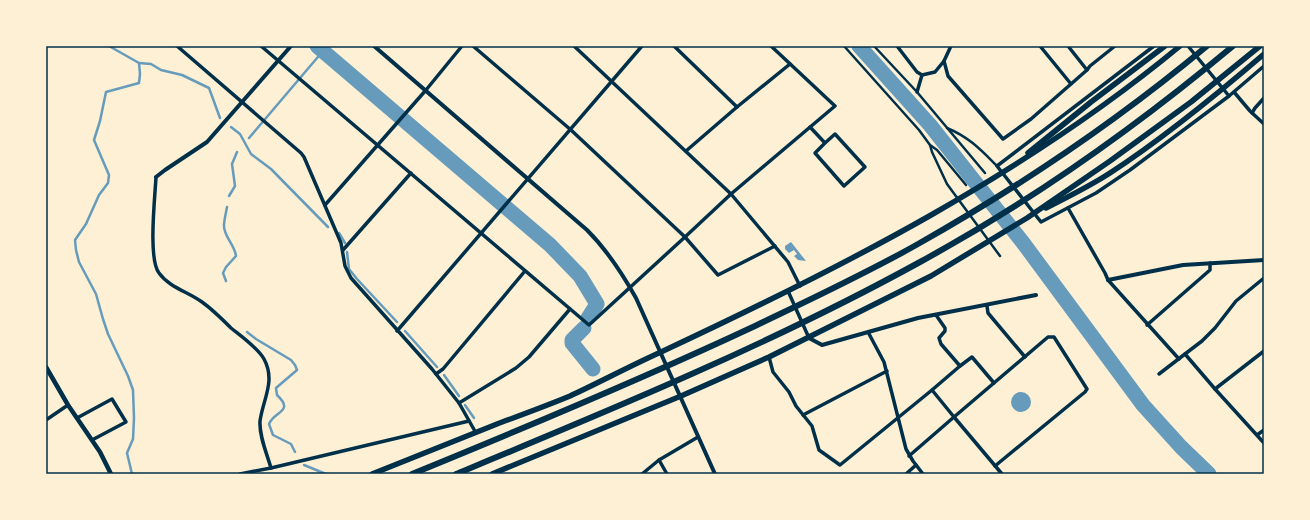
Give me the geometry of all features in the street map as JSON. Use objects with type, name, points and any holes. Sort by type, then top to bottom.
[{"type":"highway","points":[[1008,170],[1051,133],[1166,46]]},
{"type":"highway","points":[[372,474],[568,396],[800,286],[890,239],[1008,170],[1080,122],[1160,63],[1180,46]]},
{"type":"highway","points":[[412,474],[620,387],[808,301],[916,245],[967,215],[1089,136],[1171,76],[1207,46]]},
{"type":"highway","points":[[456,474],[720,361],[915,265],[976,229],[1055,179],[1141,120],[1233,46]]},
{"type":"highway","points":[[492,474],[507,471],[769,357],[931,276],[988,243],[1027,218],[1110,161],[1191,102],[1260,46]]},
{"type":"highway","points":[[1027,218],[1078,192],[1131,159],[1228,85],[1264,54]]},
{"type":"main road","points":[[46,367],[68,405],[100,452],[111,474]]},
{"type":"street","points":[[177,46],[301,153],[325,205],[343,250],[345,266],[351,278],[436,374],[459,403],[476,433]]},
{"type":"street","points":[[261,46],[589,325],[731,194],[835,106],[771,46]]},
{"type":"street","points":[[270,468],[261,432],[260,421],[269,390],[269,374],[264,358],[253,346],[201,302],[165,280],[158,272],[153,256],[156,177],[207,142],[291,46]]},
{"type":"street","points":[[374,46],[595,238],[614,262],[630,287],[661,352],[715,474]]},
{"type":"street","points":[[325,205],[376,145],[426,90],[462,46]]},
{"type":"street","points":[[473,46],[571,130],[685,238],[718,275],[775,246]]},
{"type":"street","points":[[574,46],[731,194],[788,262],[800,286]]},
{"type":"street","points":[[398,331],[642,46]]},
{"type":"street","points":[[674,46],[737,107]]},
{"type":"street","points":[[844,46],[919,130],[930,145],[947,184],[1000,256]]},
{"type":"street","points":[[874,46],[916,92],[985,173]]},
{"type":"street","points":[[897,46],[917,72],[922,75],[935,72],[944,61],[951,46]]},
{"type":"street","points":[[1040,46],[1071,84]]},
{"type":"street","points":[[944,61],[948,76],[1003,139],[1031,119],[1090,66],[1115,46]]},
{"type":"street","points":[[997,166],[1154,46]]},
{"type":"street","points":[[1188,46],[1229,96]]},
{"type":"street","points":[[1071,47],[1087,70]]},
{"type":"street","points":[[686,152],[737,107],[790,64]]},
{"type":"street","points":[[946,128],[957,132],[977,146],[997,166],[1040,222],[1096,193],[1130,170],[1229,96],[1264,66]]},
{"type":"street","points":[[916,92],[922,75]]},
{"type":"street","points":[[1234,92],[1252,113],[1264,124]]},
{"type":"street","points":[[1252,113],[1264,98]]},
{"type":"street","points":[[810,127],[825,143]]},
{"type":"street","points":[[835,134],[865,167],[844,186],[815,153],[825,143],[835,134]]},
{"type":"street","points":[[930,145],[937,150],[966,185]]},
{"type":"street","points":[[343,250],[411,173]]},
{"type":"street","points":[[1068,208],[1108,280],[1179,359]]},
{"type":"street","points":[[1108,280],[1183,265],[1264,260]]},
{"type":"street","points":[[1148,325],[1210,270],[1210,263]]},
{"type":"street","points":[[436,374],[443,369],[525,271]]},
{"type":"street","points":[[1160,374],[1202,341],[1215,328],[1236,301],[1264,278]]},
{"type":"street","points":[[788,291],[809,338],[822,345],[936,315],[1036,295]]},
{"type":"street","points":[[987,306],[988,313],[1025,357]]},
{"type":"street","points":[[459,403],[516,368],[529,357],[570,309]]},
{"type":"street","points":[[936,315],[945,328],[945,331],[939,338],[960,366]]},
{"type":"street","points":[[868,332],[880,353],[887,370],[904,443],[909,456],[923,474]]},
{"type":"street","points":[[909,456],[1048,337],[1054,337],[1086,389],[1085,392],[995,466]]},
{"type":"street","points":[[1215,389],[1264,350]]},
{"type":"street","points":[[1185,354],[1264,443]]},
{"type":"street","points":[[769,357],[773,372],[789,392],[796,406],[812,426],[819,450],[840,465],[972,357],[994,383]]},
{"type":"street","points":[[803,415],[887,370]]},
{"type":"street","points":[[932,390],[1002,474]]},
{"type":"street","points":[[77,418],[112,399],[126,422],[92,440]]},
{"type":"street","points":[[46,420],[68,405]]},
{"type":"street","points":[[240,474],[469,421]]},
{"type":"street","points":[[1257,435],[1264,430]]},
{"type":"street","points":[[642,474],[659,460],[698,437]]},
{"type":"street","points":[[659,460],[667,474]]},
{"type":"street","points":[[906,474],[916,465]]},
{"type":"water","points":[[791,242],[806,261],[798,260],[794,256],[797,254],[794,250],[789,253],[785,249],[785,246]]},
{"type":"water","points":[[1021,392],[1028,395],[1031,402],[1028,409],[1021,412],[1014,409],[1011,402],[1014,395]]},
{"type":"waterway","points":[[109,46],[139,63],[139,83],[106,92],[100,121],[94,140],[109,175],[108,183],[99,195],[86,224],[75,240],[79,262],[96,294],[108,334],[133,390],[133,439],[127,453],[132,474]]},
{"type":"waterway","points":[[317,46],[550,245],[580,276],[597,304],[588,318]]},
{"type":"waterway","points":[[859,46],[930,125],[1024,244],[1143,405],[1181,447],[1209,474]]},
{"type":"waterway","points":[[249,138],[323,51]]},
{"type":"waterway","points":[[139,63],[151,64],[161,70],[182,75],[209,88],[220,118]]},
{"type":"waterway","points":[[231,127],[240,134],[251,154],[271,169],[328,227]]},
{"type":"waterway","points":[[229,196],[235,186],[232,164],[237,152]]},
{"type":"waterway","points":[[226,281],[223,273],[226,267],[236,256],[234,248],[224,230],[227,207]]},
{"type":"waterway","points":[[339,233],[345,243]]},
{"type":"waterway","points":[[347,252],[349,269],[397,322]]},
{"type":"waterway","points":[[584,328],[572,340],[572,343],[593,369]]},
{"type":"waterway","points":[[405,331],[437,367]]},
{"type":"waterway","points":[[247,332],[291,360],[295,365],[297,370],[276,388],[277,395],[282,401],[284,408],[269,424],[273,435],[291,444],[295,452]]},
{"type":"waterway","points":[[444,375],[459,396]]},
{"type":"waterway","points":[[465,405],[474,418]]},
{"type":"waterway","points":[[304,465],[326,474]]}]
